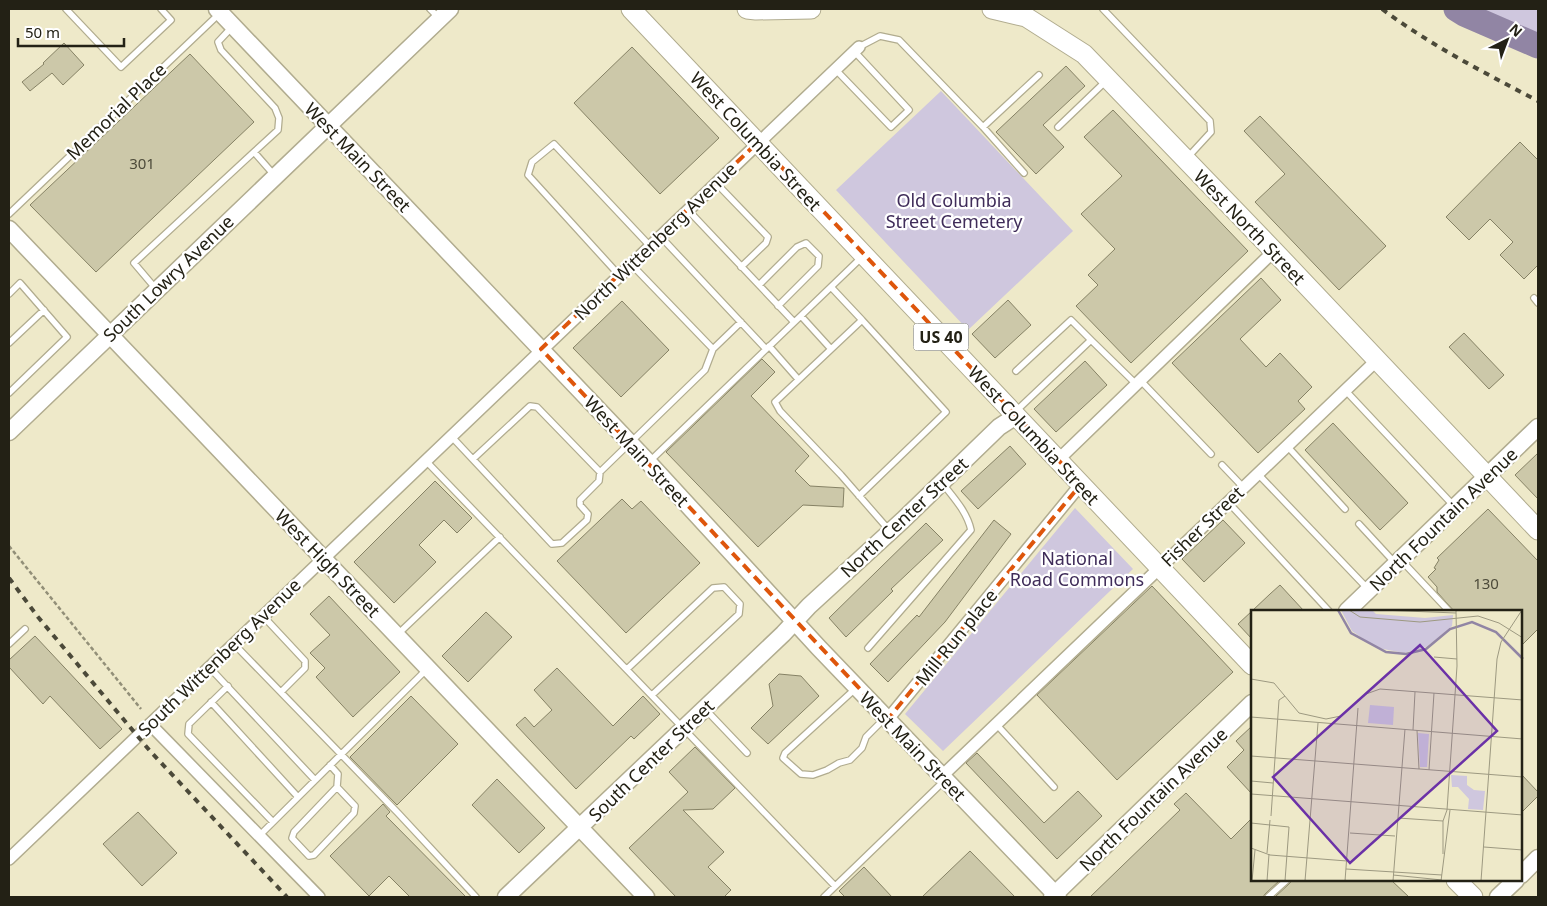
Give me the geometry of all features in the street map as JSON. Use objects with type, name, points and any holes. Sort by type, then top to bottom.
[{"type":"main road","name":"West Columbia Street","points":[[632,9],[1251,664]]},
{"type":"main road","points":[[747,9],[811,9]]},
{"type":"main road","name":"West North Street","points":[[992,9],[1020,13],[1084,54],[1274,251],[1538,530]]},
{"type":"main road","points":[[1457,881],[1472,897]]},
{"type":"street","name":"West Main Street","points":[[220,10],[328,126],[649,462],[794,622],[1055,896]]},
{"type":"street","name":"South Lowry Avenue","points":[[9,432],[328,126],[440,12]]},
{"type":"street","name":"North Wittenberg Avenue","points":[[451,436],[856,49]]},
{"type":"street","name":"West High Street","points":[[9,229],[646,897]]},
{"type":"street","points":[[1058,460],[1274,251]]},
{"type":"street","name":"Fisher Street","points":[[944,778],[996,724],[1377,360]]},
{"type":"street","name":"North Center Street","points":[[794,622],[999,427],[1015,415]]},
{"type":"street","name":"North Fountain Avenue","points":[[1348,610],[1538,427]]},
{"type":"street","name":"South Wittenberg Avenue","points":[[9,859],[451,436]]},
{"type":"street","name":"Mill Run place","points":[[887,718],[1081,484]]},
{"type":"street","name":"South Center Street","points":[[512,896],[580,827],[794,622]]},
{"type":"street","name":"North Fountain Avenue","points":[[1055,896],[1251,704]]},
{"type":"street","points":[[150,724],[319,897]]},
{"type":"street","points":[[1522,874],[1538,858]]},
{"type":"street","points":[[1498,897],[1515,881]]},
{"type":"lane","points":[[66,9],[122,67],[171,20],[162,9]]},
{"type":"lane","points":[[1103,9],[1210,121],[1211,132],[1186,160]]},
{"type":"lane","name":"Memorial Place","points":[[9,214],[220,10]]},
{"type":"lane","points":[[156,289],[134,263],[278,130],[279,118],[276,108],[221,50],[218,42],[234,26]]},
{"type":"lane","points":[[835,70],[891,127],[909,110],[856,49],[880,36],[899,40],[983,126],[1024,173]]},
{"type":"lane","points":[[983,126],[1039,75]]},
{"type":"lane","points":[[1058,127],[1109,79]]},
{"type":"lane","points":[[619,275],[528,175],[532,162],[554,144],[650,246]]},
{"type":"lane","points":[[254,152],[275,176]]},
{"type":"lane","points":[[716,183],[768,237],[766,243],[741,266]]},
{"type":"lane","points":[[688,210],[794,322]]},
{"type":"lane","points":[[660,236],[798,380]]},
{"type":"lane","points":[[759,285],[797,246],[806,243],[819,256],[818,266],[778,306]]},
{"type":"lane","points":[[649,462],[864,255]]},
{"type":"lane","points":[[631,264],[713,349]]},
{"type":"lane","points":[[9,294],[20,283],[67,336],[9,393]]},
{"type":"lane","points":[[831,287],[946,412],[859,496]]},
{"type":"lane","points":[[9,343],[44,310]]},
{"type":"lane","points":[[800,316],[831,349]]},
{"type":"lane","points":[[862,320],[775,402],[780,412],[890,532]]},
{"type":"lane","points":[[1016,371],[1071,320],[1138,382],[1211,454]]},
{"type":"lane","points":[[451,436],[552,544],[562,543],[587,520],[588,514],[580,505],[580,500],[599,481],[600,472],[705,370],[713,349],[741,322]]},
{"type":"lane","points":[[1015,415],[1091,340]]},
{"type":"lane","points":[[1345,390],[1455,506]]},
{"type":"lane","points":[[473,459],[530,406],[537,407],[600,472]]},
{"type":"lane","points":[[1287,446],[1346,509]]},
{"type":"lane","points":[[426,460],[835,886]]},
{"type":"lane","points":[[1222,465],[1243,487]]},
{"type":"lane","points":[[1258,473],[1369,590]]},
{"type":"lane","points":[[868,648],[971,530],[969,521],[959,504],[942,483]]},
{"type":"lane","points":[[1228,502],[1328,610]]},
{"type":"lane","points":[[1359,524],[1448,610]]},
{"type":"lane","points":[[396,635],[500,537]]},
{"type":"lane","points":[[627,669],[713,588],[724,587],[740,604],[739,614],[652,695]]},
{"type":"lane","points":[[263,616],[305,661],[305,668],[282,692]]},
{"type":"lane","points":[[9,644],[25,629]]},
{"type":"lane","points":[[234,644],[282,692],[476,897]]},
{"type":"lane","points":[[210,667],[316,780]]},
{"type":"lane","points":[[259,836],[428,668]]},
{"type":"lane","points":[[228,686],[189,724],[188,734],[273,822]]},
{"type":"lane","points":[[857,687],[785,752],[783,758],[801,774],[814,775],[850,760],[862,748],[866,737],[887,718]]},
{"type":"lane","points":[[211,702],[298,797]]},
{"type":"lane","points":[[705,708],[747,754]]},
{"type":"lane","points":[[996,724],[1054,787]]},
{"type":"lane","points":[[330,765],[338,774],[337,787],[294,832],[292,838],[309,856],[314,855],[354,813],[355,806],[337,787]]},
{"type":"lane","points":[[824,897],[944,778]]},
{"type":"lane","points":[[1268,897],[1286,881]]},
{"type":"path","points":[[9,546],[141,709]]},
{"type":"highlighted area","points":[[758,142],[1081,484],[888,719],[541,349]]},
{"type":"green space","points":[[1483,9],[1538,9],[1538,35]]},
{"type":"green space","name":"Old Columbia Street Cemetery","points":[[941,91],[1073,231],[968,330],[836,190]]},
{"type":"green space","name":"National Road Commons","points":[[1075,508],[1133,569],[943,751],[905,714]]},
{"type":"building","points":[[64,43],[84,65],[63,85],[52,73],[30,91],[22,82],[44,64]]},
{"type":"building","points":[[632,47],[719,138],[660,194],[574,103]]},
{"type":"building","points":[[190,54],[254,122],[96,272],[30,205]]},
{"type":"building","points":[[1066,66],[1085,86],[1043,125],[1064,147],[1036,174],[996,132]]},
{"type":"building","points":[[1113,110],[1248,251],[1131,363],[1076,306],[1098,285],[1088,275],[1115,249],[1081,214],[1122,176],[1084,137]]},
{"type":"building","points":[[1260,116],[1386,246],[1339,290],[1255,202],[1285,174],[1244,131]]},
{"type":"building","points":[[1520,142],[1538,160],[1538,265],[1524,279],[1500,255],[1513,242],[1490,219],[1469,240],[1446,217]]},
{"type":"building","points":[[1261,278],[1281,300],[1240,339],[1266,367],[1280,353],[1312,387],[1298,401],[1305,409],[1258,453],[1172,363]]},
{"type":"building","points":[[1008,300],[1031,325],[995,358],[972,334]]},
{"type":"building","points":[[622,301],[669,350],[621,397],[573,348]]},
{"type":"building","points":[[1464,333],[1504,375],[1489,389],[1449,347]]},
{"type":"building","points":[[762,359],[775,372],[751,396],[809,456],[795,471],[810,486],[844,488],[843,507],[803,505],[758,547],[666,452]]},
{"type":"building","points":[[1085,361],[1107,385],[1056,432],[1034,409]]},
{"type":"building","points":[[1333,423],[1408,503],[1380,530],[1305,450]]},
{"type":"building","points":[[1010,446],[1026,464],[978,509],[961,491]]},
{"type":"building","points":[[1538,453],[1538,499],[1515,475]]},
{"type":"building","points":[[435,481],[472,518],[457,533],[444,520],[419,545],[436,562],[394,603],[354,562]]},
{"type":"building","points":[[622,499],[632,509],[641,501],[700,563],[626,633],[557,561]]},
{"type":"building","points":[[1488,509],[1538,561],[1538,629],[1522,645],[1522,610],[1453,610],[1437,592],[1437,587],[1428,577],[1436,569],[1434,568],[1439,560],[1437,558]]},
{"type":"building","points":[[994,520],[1011,534],[945,622],[888,682],[870,664],[917,615],[919,617]]},
{"type":"building","points":[[1223,520],[1245,543],[1204,582],[1182,559]]},
{"type":"building","points":[[926,523],[943,540],[891,589],[893,591],[846,637],[829,618]]},
{"type":"building","points":[[1280,585],[1303,610],[1253,610]]},
{"type":"building","points":[[1152,586],[1233,672],[1117,780],[1037,695]]},
{"type":"building","points":[[329,596],[400,672],[353,717],[316,677],[325,668],[310,653],[330,635],[310,614]]},
{"type":"building","points":[[486,612],[512,637],[468,682],[442,656]]},
{"type":"building","points":[[1251,612],[1251,638],[1238,624]]},
{"type":"building","points":[[35,636],[122,729],[100,749],[50,696],[43,704],[9,667],[9,660]]},
{"type":"building","points":[[557,668],[613,726],[643,696],[660,714],[634,739],[631,736],[576,789],[516,725],[525,717],[534,727],[552,710],[534,690]]},
{"type":"building","points":[[779,674],[801,676],[819,696],[768,744],[751,728],[773,706],[769,684]]},
{"type":"building","points":[[411,696],[458,744],[397,805],[350,757]]},
{"type":"building","points":[[1251,727],[1251,793],[1227,767],[1244,750],[1236,741]]},
{"type":"building","points":[[695,747],[735,788],[713,809],[683,810],[724,852],[708,867],[731,890],[724,897],[676,897],[629,848],[688,792],[669,772]]},
{"type":"building","points":[[977,753],[1044,823],[1078,791],[1102,816],[1057,859],[966,763]]},
{"type":"building","points":[[1522,775],[1538,792],[1538,796],[1522,812]]},
{"type":"building","points":[[497,779],[545,828],[519,853],[472,805]]},
{"type":"building","points":[[1186,793],[1231,839],[1251,819],[1251,881],[1279,881],[1263,897],[1090,897],[1180,810],[1174,804]]},
{"type":"building","points":[[383,804],[390,812],[386,816],[466,897],[410,897],[389,876],[369,896],[330,856]]},
{"type":"building","points":[[138,812],[177,853],[142,886],[103,844]]},
{"type":"building","points":[[970,851],[1015,897],[922,897]]},
{"type":"building","points":[[864,867],[892,897],[845,897],[839,891]]},
{"type":"building","points":[[1291,881],[1392,881],[1409,897],[1275,897]]},
{"type":"waterway","points":[[1456,9],[1538,46]]},
{"type":"railway","points":[[1382,9],[1439,47],[1538,101]]},
{"type":"railway","points":[[9,578],[38,617],[150,751],[287,897]]}]
